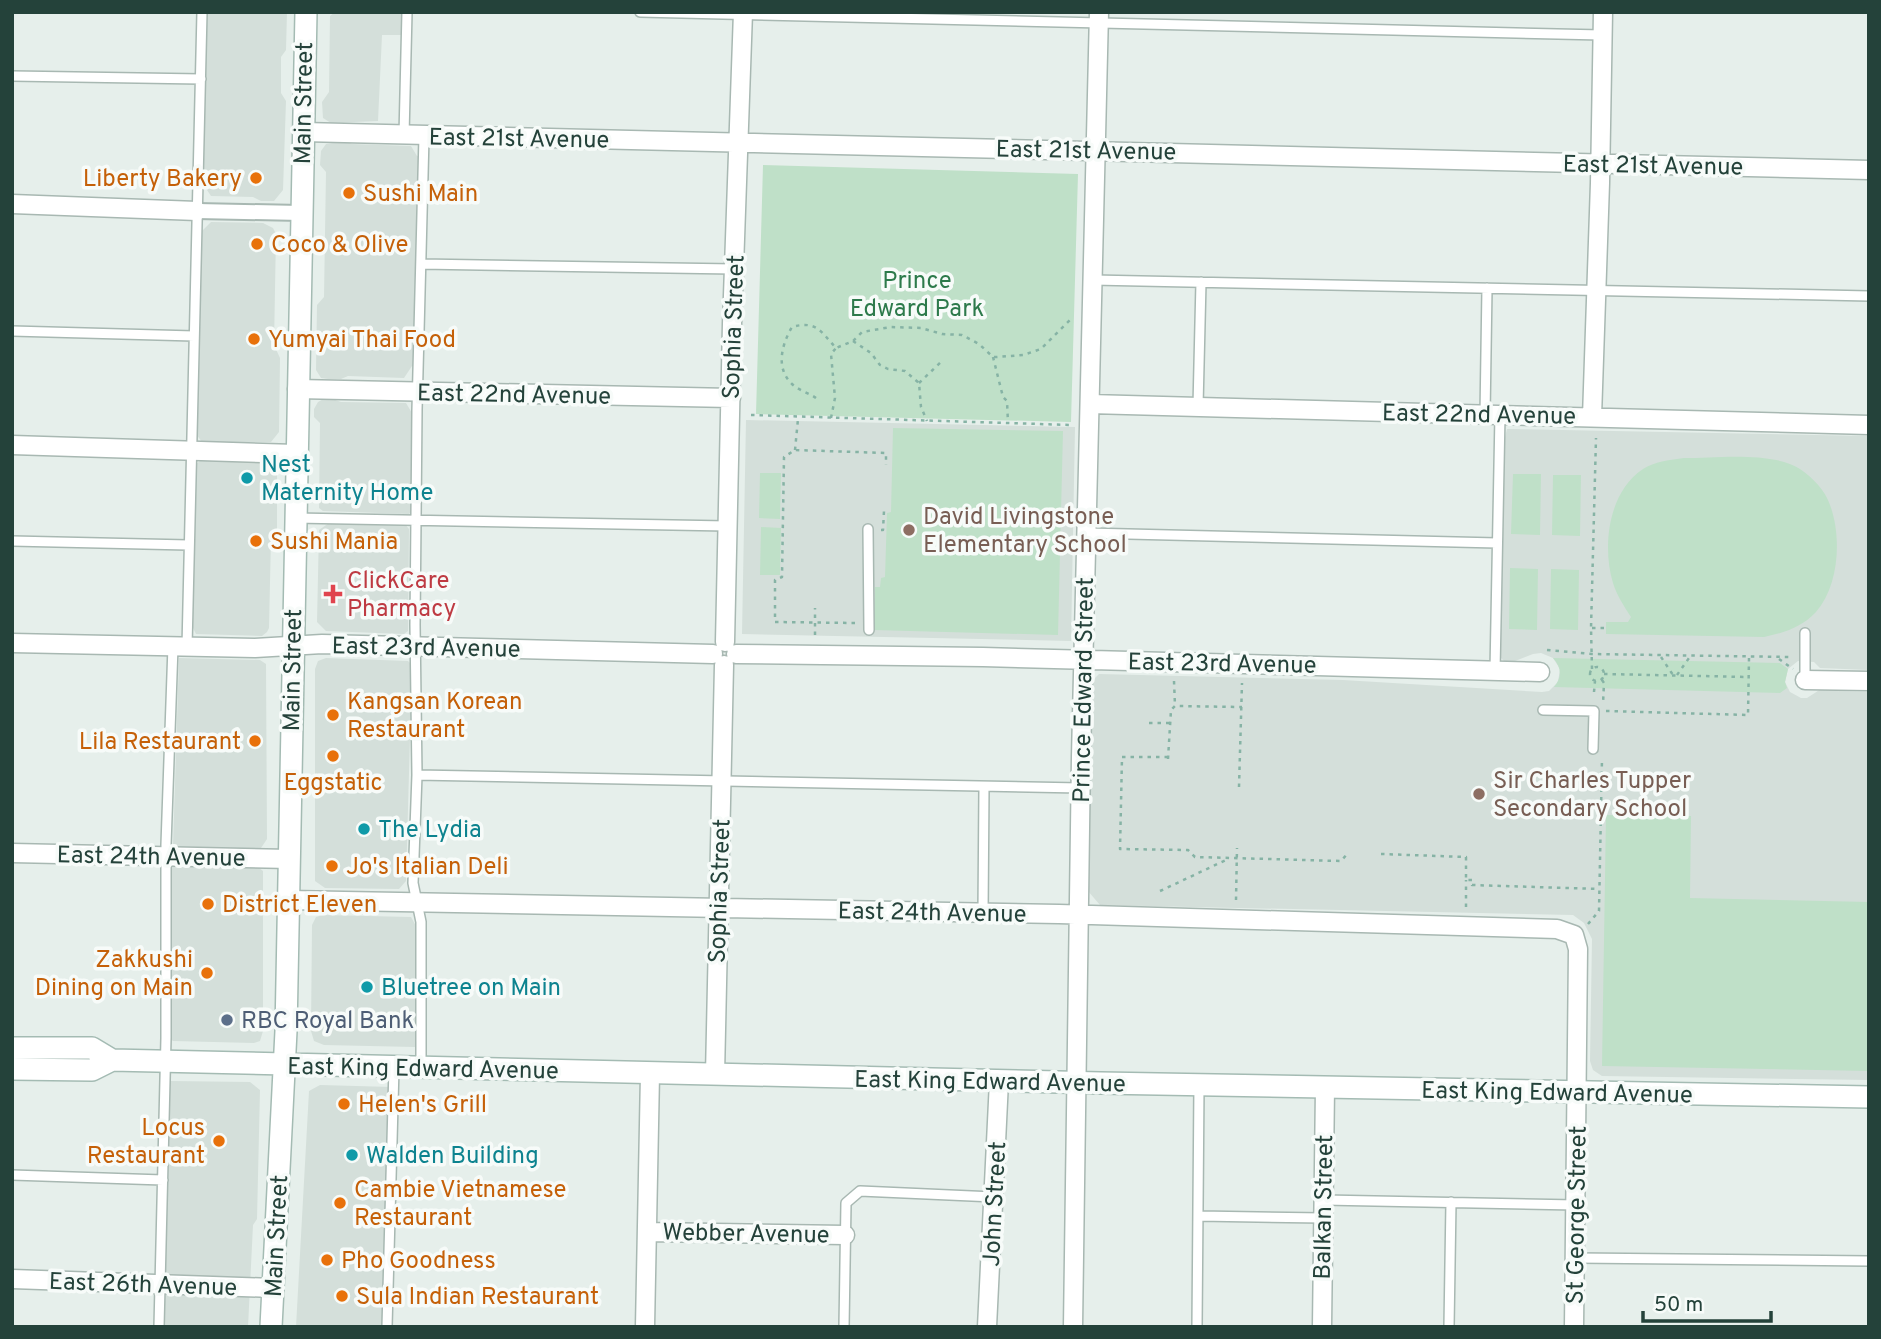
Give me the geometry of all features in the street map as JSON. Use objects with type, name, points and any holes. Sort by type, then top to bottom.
[{"type":"main road","name":"Main Street","points":[[271,1327],[285,1065],[306,12]]},
{"type":"main road","name":"East King Edward Avenue","points":[[12,1048],[92,1048],[112,1060]]},
{"type":"main road","name":"East King Edward Avenue","points":[[12,1069],[92,1070],[112,1060],[1076,1083],[1869,1097]]},
{"type":"street","points":[[1592,417],[1601,164],[1603,12]]},
{"type":"street","name":"Sophia Street","points":[[715,1075],[727,526],[743,14]]},
{"type":"street","name":"Prince Edward Street","points":[[1073,1327],[1080,788],[1099,18]]},
{"type":"street","name":"East 21st Avenue","points":[[303,132],[1869,170]]},
{"type":"street","points":[[12,204],[301,213]]},
{"type":"street","name":"East 22nd Avenue","points":[[297,389],[731,398]]},
{"type":"street","name":"East 22nd Avenue","points":[[1090,404],[1869,425]]},
{"type":"street","points":[[12,445],[296,454]]},
{"type":"street","name":"East 23rd Avenue","points":[[12,643],[180,647],[322,645],[1084,659],[1539,672]]},
{"type":"street","points":[[1805,680],[1869,681]]},
{"type":"street","name":"East 24th Avenue","points":[[12,853],[290,859]]},
{"type":"street","name":"East 24th Avenue","points":[[289,900],[1078,915],[1557,929],[1574,935]]},
{"type":"street","name":"St George Street","points":[[1574,935],[1578,949],[1574,1327]]},
{"type":"street","points":[[645,1327],[650,1074]]},
{"type":"street","name":"John Street","points":[[987,1327],[999,1081]]},
{"type":"street","name":"Balkan Street","points":[[1322,1327],[1325,1087]]},
{"type":"street","name":"Webber Avenue","points":[[648,1232],[845,1235]]},
{"type":"street","name":"East 26th Avenue","points":[[12,1279],[273,1288]]},
{"type":"lane","points":[[159,1327],[166,1061],[166,856],[188,545],[202,12]]},
{"type":"lane","points":[[404,135],[407,12]]},
{"type":"lane","points":[[640,12],[1099,18],[1602,35]]},
{"type":"lane","points":[[12,76],[201,79]]},
{"type":"lane","points":[[421,1068],[421,922],[413,883],[417,775],[418,392],[424,136]]},
{"type":"lane","points":[[421,264],[734,269]]},
{"type":"lane","points":[[1093,280],[1869,296]]},
{"type":"lane","points":[[1198,406],[1201,282]]},
{"type":"lane","points":[[1487,288],[1497,543],[1495,671]]},
{"type":"lane","points":[[12,331],[194,336]]},
{"type":"lane","points":[[294,519],[727,526]]},
{"type":"lane","points":[[866,626],[868,530]]},
{"type":"lane","points":[[1087,533],[1497,543]]},
{"type":"lane","points":[[12,541],[188,545]]},
{"type":"lane","points":[[1805,633],[1805,680]]},
{"type":"lane","points":[[1543,710],[1594,711],[1598,750]]},
{"type":"lane","points":[[417,775],[1080,788]]},
{"type":"lane","points":[[983,913],[984,787]]},
{"type":"lane","points":[[387,1327],[394,1067]]},
{"type":"lane","points":[[1197,1327],[1199,1085]]},
{"type":"lane","points":[[12,1175],[163,1180]]},
{"type":"lane","points":[[844,1327],[846,1203],[860,1191],[994,1197]]},
{"type":"lane","points":[[1199,1216],[1451,1202],[1576,1205]]},
{"type":"lane","points":[[1449,1327],[1451,1202]]},
{"type":"lane","points":[[1576,1258],[1869,1261]]},
{"type":"path","points":[[993,357],[1023,355],[1041,349],[1073,317]]},
{"type":"path","points":[[816,398],[792,384],[782,369],[784,341],[792,327],[804,324],[820,329],[836,348]]},
{"type":"path","points":[[831,418],[835,398],[831,354],[836,348],[853,341],[862,332],[891,327],[921,328],[942,334],[962,335],[979,344],[993,357],[1003,397],[1007,401],[1007,423]]},
{"type":"path","points":[[853,341],[871,353],[880,365],[905,371],[919,383],[921,407],[926,421]]},
{"type":"path","points":[[919,383],[942,361]]},
{"type":"path","points":[[751,415],[1078,425]]},
{"type":"path","points":[[795,450],[798,417]]},
{"type":"path","points":[[1594,692],[1595,681],[1591,676],[1591,628],[1596,438]]},
{"type":"path","points":[[866,626],[775,622],[775,580],[782,577],[785,457],[795,450],[886,453],[886,465]]},
{"type":"path","points":[[884,511],[884,522]]},
{"type":"path","points":[[815,608],[815,635]]},
{"type":"path","points":[[1591,628],[1606,628]]},
{"type":"path","points":[[1547,650],[1556,653],[1690,657],[1790,657]]},
{"type":"path","points":[[1661,656],[1675,675]]},
{"type":"path","points":[[1675,675],[1690,657]]},
{"type":"path","points":[[1592,669],[1601,668],[1604,674],[1603,711],[1748,715],[1749,658]]},
{"type":"path","points":[[1604,674],[1749,677]]},
{"type":"path","points":[[1595,681],[1602,680]]},
{"type":"path","points":[[1174,681],[1168,758],[1122,757],[1120,849],[1188,850],[1195,857],[1227,859],[1341,861],[1348,853]]},
{"type":"path","points":[[1239,787],[1242,683]]},
{"type":"path","points":[[1174,706],[1242,707]]},
{"type":"path","points":[[1149,723],[1171,723]]},
{"type":"path","points":[[1574,935],[1587,926],[1599,911],[1598,750]]},
{"type":"path","points":[[1600,829],[1606,829]]},
{"type":"path","points":[[1236,900],[1237,848]]},
{"type":"path","points":[[1381,854],[1466,857],[1466,907]]},
{"type":"path","points":[[1160,891],[1225,863],[1227,859]]},
{"type":"path","points":[[1466,880],[1472,880],[1472,885],[1599,889]]},
{"type":"path","points":[[1599,911],[1604,911]]},
{"type":"shaded area","points":[[202,12],[287,12],[286,50],[281,57],[281,93],[286,101],[283,190],[274,201],[261,201],[253,197],[211,196],[203,184],[198,184]]},
{"type":"shaded area","points":[[335,12],[407,12],[406,35],[382,35],[378,121],[331,123],[323,118],[322,102],[329,92],[330,16]]},
{"type":"shaded area","points":[[346,141],[352,144],[411,146],[417,156],[423,156],[419,366],[412,366],[404,378],[348,376],[328,379],[321,378],[316,370],[317,305],[324,297],[326,172],[320,165],[321,151],[326,144]]},
{"type":"shaded area","points":[[211,222],[263,223],[273,228],[276,234],[274,345],[280,358],[279,432],[271,442],[202,442],[196,434],[196,231],[202,231]]},
{"type":"shaded area","points":[[327,397],[341,402],[406,403],[412,413],[413,510],[409,514],[323,511],[319,508],[320,423],[314,417],[314,409],[318,402]]},
{"type":"shaded area","name":"David Livingstone Elementary School","points":[[746,420],[1075,427],[1071,641],[742,634]]},
{"type":"shaded area","name":"Sir Charles Tupper Secondary School","points":[[1507,429],[1869,436],[1869,670],[1820,668],[1814,662],[1798,661],[1788,669],[1785,682],[1790,692],[1801,698],[1807,698],[1824,687],[1837,691],[1869,692],[1869,1080],[1602,1076],[1593,1070],[1590,1061],[1592,939],[1584,923],[1573,915],[1100,905],[1088,891],[1092,684],[1099,674],[1343,680],[1542,692],[1549,691],[1558,682],[1560,669],[1553,658],[1541,653],[1515,661],[1504,661],[1497,645],[1504,441]]},
{"type":"shaded area","points":[[201,460],[267,463],[277,470],[277,531],[271,537],[269,628],[262,636],[196,634],[193,628],[188,628],[190,464]]},
{"type":"shaded area","points":[[329,523],[404,523],[409,529],[408,631],[404,634],[326,631],[317,622],[319,530]]},
{"type":"shaded area","points":[[179,658],[260,660],[266,664],[267,839],[261,848],[173,846]]},
{"type":"shaded area","points":[[326,658],[408,661],[412,665],[406,881],[399,889],[325,888],[315,881],[315,669],[318,661]]},
{"type":"shaded area","points":[[172,865],[258,867],[263,871],[263,1031],[260,1041],[173,1041],[168,1037]]},
{"type":"shaded area","name":"Bluetree on Main","points":[[316,917],[411,917],[416,926],[415,1047],[324,1045],[314,1041],[311,1031],[312,925]]},
{"type":"shaded area","points":[[170,1081],[250,1082],[260,1090],[257,1219],[253,1225],[248,1327],[163,1327],[167,1089]]},
{"type":"shaded area","points":[[320,1085],[392,1087],[386,1327],[296,1327],[309,1091]]},
{"type":"green space","name":"Prince Edward Park","points":[[763,165],[1078,174],[1071,422],[756,414]]},
{"type":"green space","points":[[893,428],[1063,431],[1058,635],[874,630],[875,587],[880,587],[881,578],[885,577],[887,513],[891,512]]},
{"type":"green space","points":[[1744,457],[1775,460],[1800,469],[1822,489],[1834,518],[1836,561],[1830,589],[1824,601],[1805,622],[1764,637],[1606,634],[1606,622],[1628,622],[1631,617],[1613,583],[1610,569],[1608,537],[1615,506],[1631,479],[1643,469],[1684,458]]},
{"type":"green space","points":[[760,473],[781,473],[780,519],[759,518]]},
{"type":"green space","points":[[1513,474],[1541,474],[1540,535],[1511,534]]},
{"type":"green space","points":[[1553,475],[1581,475],[1580,536],[1552,535]]},
{"type":"green space","points":[[761,527],[781,528],[780,575],[760,575]]},
{"type":"green space","points":[[1510,568],[1538,569],[1537,630],[1509,629]]},
{"type":"green space","points":[[1551,569],[1579,570],[1578,630],[1550,629]]},
{"type":"green space","points":[[1553,658],[1780,663],[1788,669],[1785,682],[1787,688],[1780,693],[1554,687],[1560,672]]},
{"type":"green space","points":[[1606,815],[1691,816],[1690,898],[1869,902],[1869,1071],[1602,1066]]},
{"type":"place","name":"Liberty Bakery","points":[[256,178]]},
{"type":"place","name":"Sushi Main","points":[[349,193]]},
{"type":"place","name":"Coco & Olive","points":[[257,244]]},
{"type":"place","name":"Yumyai Thai Food","points":[[254,339]]},
{"type":"place","name":"Nest Maternity Home","points":[[247,478]]},
{"type":"place","name":"David Livingstone Elementary School","points":[[909,530]]},
{"type":"place","name":"Sushi Mania","points":[[256,541]]},
{"type":"place","name":"ClickCare Pharmacy","points":[[333,594]]},
{"type":"place","name":"Kangsan Korean Restaurant","points":[[333,715]]},
{"type":"place","name":"Lila Restaurant","points":[[255,741]]},
{"type":"place","name":"Eggstatic","points":[[333,756]]},
{"type":"place","name":"Sir Charles Tupper Secondary School","points":[[1479,794]]},
{"type":"place","name":"The Lydia","points":[[364,829]]},
{"type":"place","name":"Jo's Italian Deli","points":[[332,866]]},
{"type":"place","name":"District Eleven","points":[[208,904]]},
{"type":"place","name":"Zakkushi Dining on Main","points":[[207,973]]},
{"type":"place","name":"Bluetree on Main","points":[[367,987]]},
{"type":"place","name":"RBC Royal Bank","points":[[227,1020]]},
{"type":"place","name":"Helen's Grill","points":[[344,1104]]},
{"type":"place","name":"Locus Restaurant","points":[[219,1141]]},
{"type":"place","name":"Walden Building","points":[[352,1155]]},
{"type":"place","name":"Cambie Vietnamese Restaurant","points":[[340,1203]]},
{"type":"place","name":"Pho Goodness","points":[[327,1260]]},
{"type":"place","name":"Sula Indian Restaurant","points":[[342,1296]]}]
